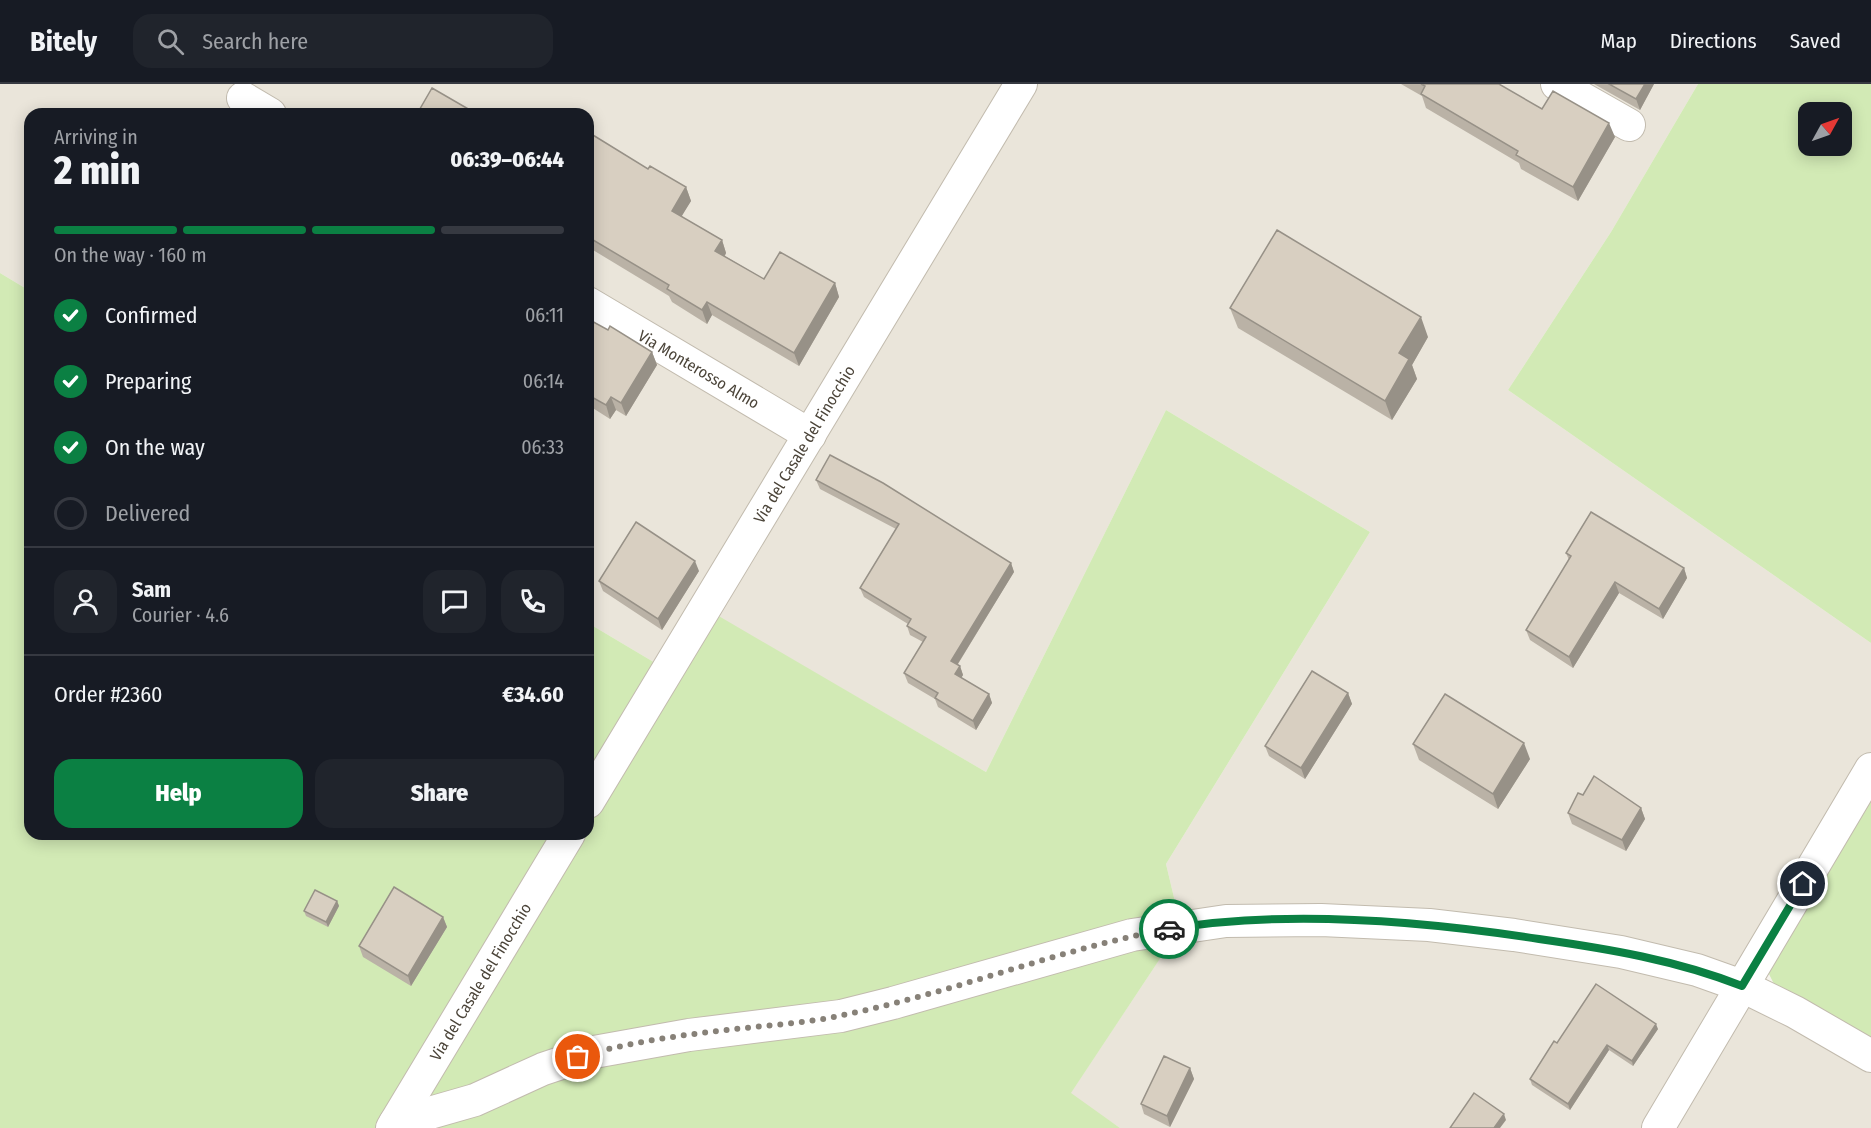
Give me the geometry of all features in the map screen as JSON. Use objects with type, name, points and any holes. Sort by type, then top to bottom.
[{"type":"street","name":"Via del Casale del Finocchio","points":[[594,792],[1021,84]]},
{"type":"street","points":[[1557,84],[1629,125]]},
{"type":"street","points":[[243,98],[260,108]]},
{"type":"street","name":"Via Monterosso Almo","points":[[594,307],[810,435]]},
{"type":"street","points":[[1658,1128],[1871,770]]},
{"type":"street","name":"Via del Casale del Finocchio","points":[[394,1126],[565,840]]},
{"type":"street","points":[[394,1126],[475,1100],[543,1069],[594,1052],[689,1035],[841,1016],[1124,938],[1226,921],[1348,920],[1429,925],[1589,946],[1655,959],[1697,970],[1742,986],[1795,1012],[1871,1056]]},
{"type":"shaded area","points":[[0,84],[1698,84],[1611,232],[1508,390],[1871,643],[1871,769],[1742,986],[1871,1056],[1871,1128],[1120,1128],[1070,1094],[1181,927],[1166,864],[1370,532],[1166,410],[986,772],[705,609],[667,670],[594,627],[594,108],[24,108],[24,287],[0,273]]},
{"type":"green space","points":[[1698,84],[1871,84],[1871,643],[1508,390],[1611,232]]},
{"type":"green space","points":[[0,273],[24,287],[24,840],[594,840],[594,627],[667,670],[705,608],[986,772],[1166,410],[1370,532],[1166,864],[1181,927],[1071,1093],[1120,1128],[0,1128]]},
{"type":"green space","points":[[1871,799],[1871,1039],[1776,988],[1769,974],[1772,964]]},
{"type":"building","points":[[1421,84],[1499,84],[1542,109],[1553,91],[1609,123],[1573,187],[1516,155],[1518,151],[1421,94],[1425,86]]},
{"type":"building","points":[[1609,84],[1645,84],[1636,99]]},
{"type":"building","points":[[432,88],[467,108],[420,108]]},
{"type":"building","points":[[594,136],[648,169],[650,166],[686,187],[672,211],[722,240],[715,251],[764,279],[780,252],[835,283],[794,353],[707,302],[702,310],[667,289],[669,285],[594,241]]},
{"type":"building","points":[[1277,230],[1421,317],[1399,353],[1409,359],[1385,401],[1230,308]]},
{"type":"building","points":[[594,322],[608,330],[610,326],[652,352],[621,403],[611,397],[606,405],[594,398]]},
{"type":"building","points":[[830,455],[883,483],[1011,563],[951,661],[960,666],[955,674],[989,694],[973,721],[935,698],[938,693],[904,673],[926,637],[907,626],[911,619],[860,588],[899,524],[816,480]]},
{"type":"building","points":[[1591,512],[1684,568],[1659,609],[1615,582],[1569,657],[1526,630],[1571,556],[1566,553]]},
{"type":"building","points":[[636,522],[695,561],[658,619],[599,581]]},
{"type":"building","points":[[1312,671],[1348,693],[1301,768],[1265,746]]},
{"type":"building","points":[[1445,694],[1524,743],[1493,794],[1413,744]]},
{"type":"building","points":[[1594,776],[1641,808],[1622,840],[1568,813],[1578,793],[1583,795]]},
{"type":"building","points":[[394,887],[443,917],[408,976],[359,946]]},
{"type":"building","points":[[315,890],[337,901],[326,922],[304,911]]},
{"type":"building","points":[[1596,984],[1656,1024],[1632,1061],[1607,1045],[1568,1104],[1530,1079],[1554,1041],[1557,1043]]},
{"type":"building","points":[[1164,1056],[1190,1068],[1167,1116],[1141,1104]]},
{"type":"building","points":[[1474,1093],[1504,1114],[1494,1128],[1450,1128]]},
{"type":"way so far","points":[[578,1057],[605,1049],[689,1035],[841,1016],[1116,940],[1169,929]]},
{"type":"route","points":[[1169,929],[1226,921],[1348,920],[1442,926],[1621,952],[1675,963],[1742,986],[1803,884]]}]
